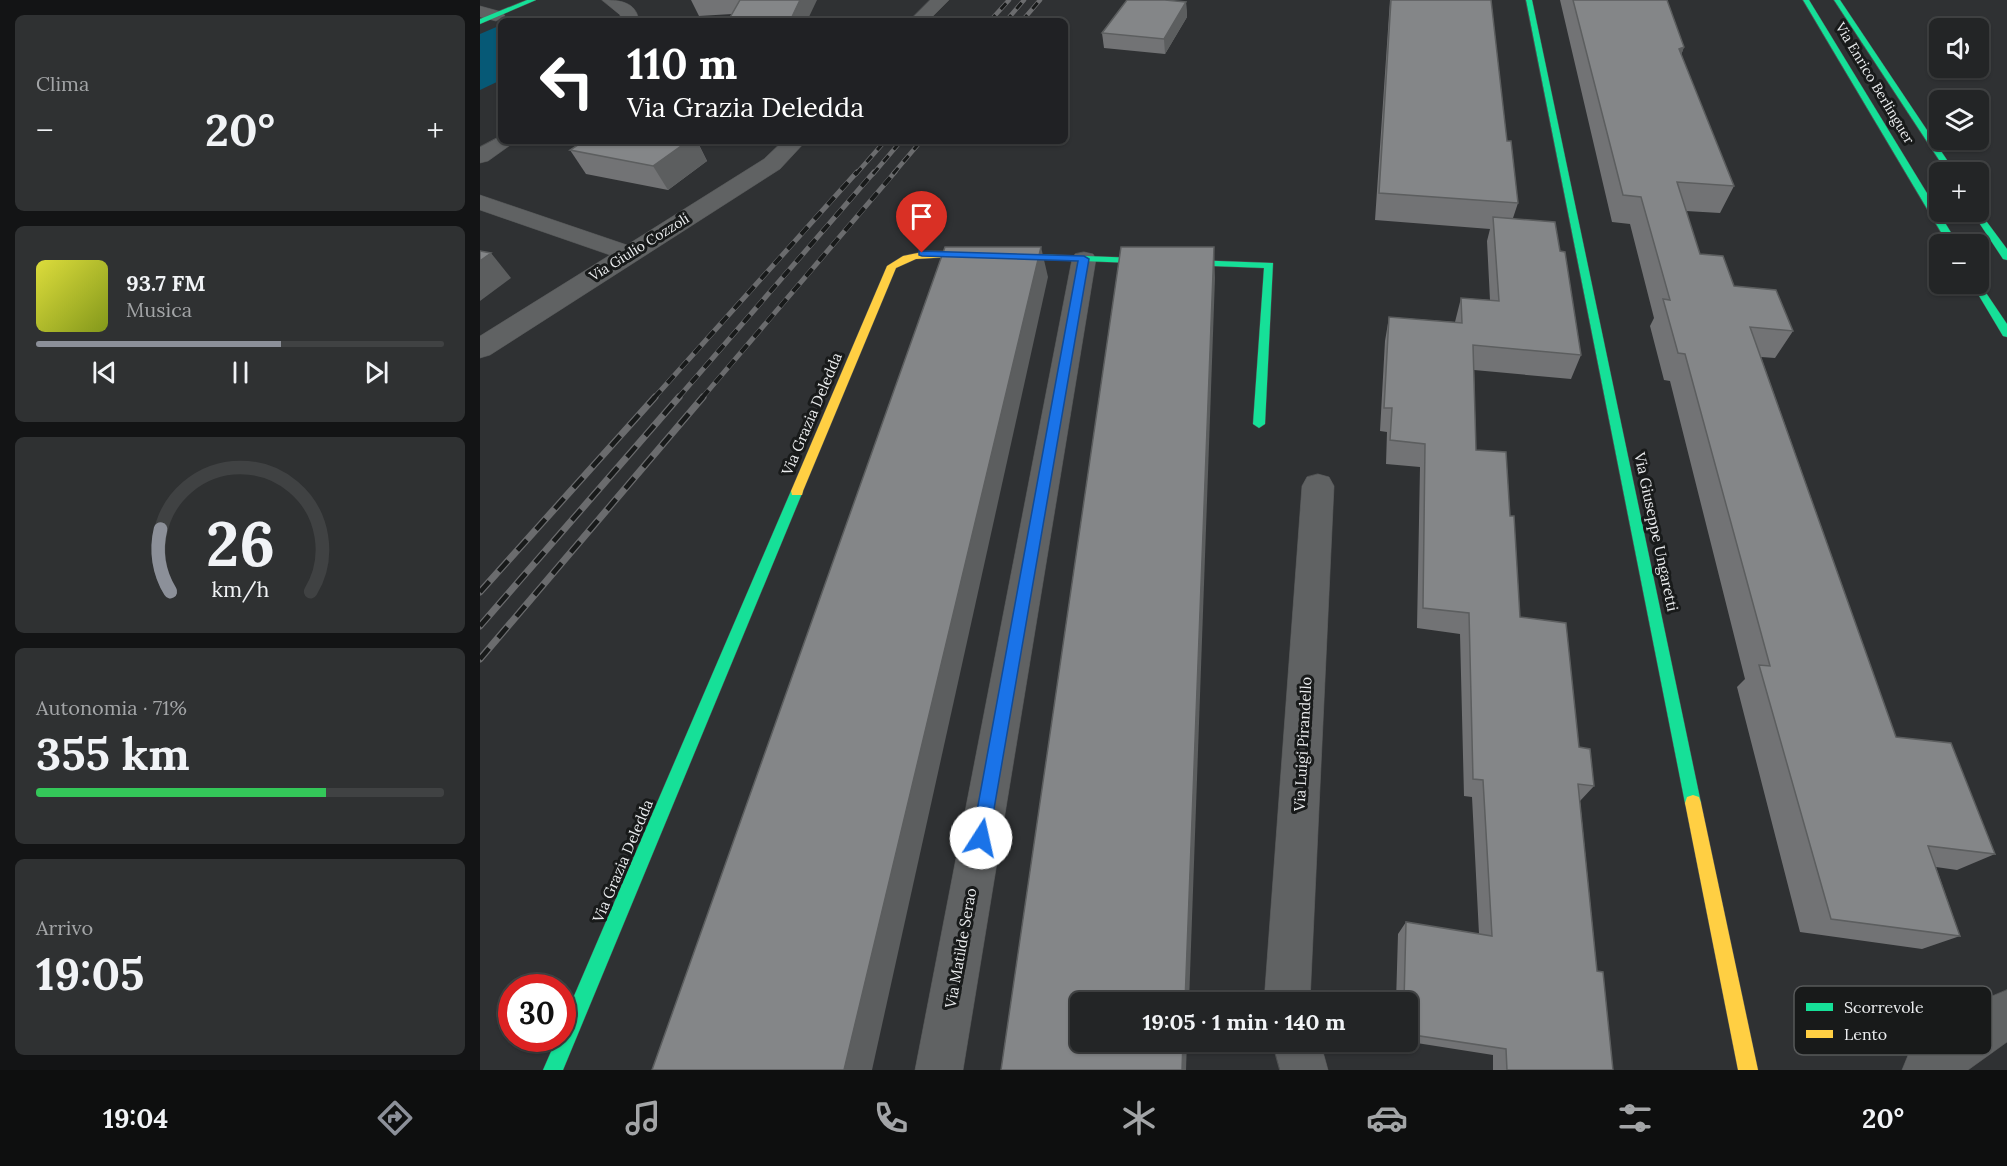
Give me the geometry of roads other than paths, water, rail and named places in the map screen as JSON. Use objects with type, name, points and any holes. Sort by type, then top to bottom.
[{"type":"street","points":[[485,16],[533,0]]},
{"type":"street","points":[[611,0],[629,13],[630,18]]},
{"type":"street","points":[[921,18],[940,0]]},
{"type":"street","name":"Via Giuseppe Ungaretti","points":[[1529,0],[1748,1070]]},
{"type":"street","name":"Via Enrico Berlinguer","points":[[1806,0],[1947,234]]},
{"type":"street","name":"Via Enrico Berlinguer","points":[[1837,0],[1944,162]]},
{"type":"street","points":[[480,156],[500,144]]},
{"type":"street","name":"Via Giulio Cozzoli","points":[[480,349],[628,253],[772,164],[792,144]]},
{"type":"street","points":[[480,202],[628,253]]},
{"type":"street","points":[[1984,222],[2007,257]]},
{"type":"street","name":"Via Grazia Deledda","points":[[553,1070],[892,266],[906,257],[922,253],[1269,265],[1259,424]]},
{"type":"street","name":"Via Matilde Serao","points":[[939,1070],[1084,259]]},
{"type":"street","points":[[1983,294],[2007,333]]},
{"type":"street","name":"Via Luigi Pirandello","points":[[1288,992],[1318,486]]},
{"type":"street","points":[[1992,1024],[2007,1014]]},
{"type":"street","points":[[1299,1052],[1304,1070]]},
{"type":"street","points":[[1926,1070],[1948,1055]]},
{"type":"railway","points":[[993,18],[1009,0]]},
{"type":"railway","points":[[1009,18],[1024,0]]},
{"type":"railway","points":[[1025,18],[1040,0]]},
{"type":"railway","points":[[856,174],[882,144]]},
{"type":"railway","points":[[873,174],[898,144]]},
{"type":"railway","points":[[893,174],[918,144]]},
{"type":"railway","points":[[654,398],[857,172]]},
{"type":"railway","points":[[678,398],[874,172]]},
{"type":"railway","points":[[702,398],[895,172]]},
{"type":"railway","points":[[480,592],[655,397]]},
{"type":"railway","points":[[480,626],[679,397]]},
{"type":"railway","points":[[480,659],[703,397]]}]
